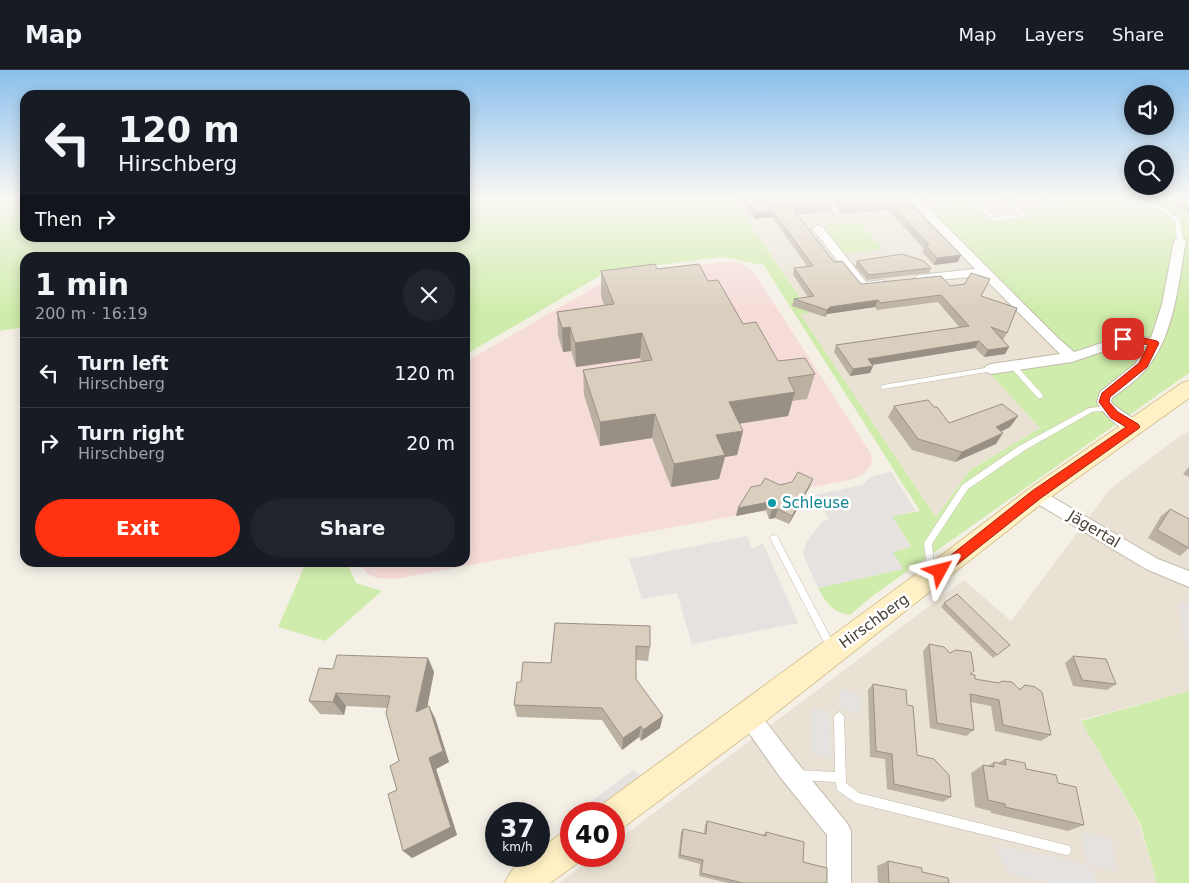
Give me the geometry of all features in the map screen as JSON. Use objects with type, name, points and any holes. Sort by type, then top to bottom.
[{"type":"street","points":[[823,235],[863,286],[891,283]]},
{"type":"street","points":[[948,235],[1053,341],[1072,357]]},
{"type":"street","points":[[1134,427],[1114,415],[1104,402],[1105,396],[1143,364],[1159,333],[1180,241]]},
{"type":"street","points":[[910,281],[984,272]]},
{"type":"street","points":[[991,369],[1072,357],[1092,352],[1123,339],[1132,338],[1154,343]]},
{"type":"street","name":"Hirschberg","points":[[625,807],[750,716],[1036,495],[1189,388]]},
{"type":"street","name":"Jägertal","points":[[1036,495],[1152,564],[1189,580]]},
{"type":"street","points":[[750,716],[793,775],[839,831],[838,883]]},
{"type":"street","points":[[522,883],[560,855]]},
{"type":"lane","points":[[1179,235],[1180,241]]},
{"type":"lane","points":[[1013,366],[1040,396]]},
{"type":"lane","points":[[883,387],[991,369]]},
{"type":"lane","points":[[931,578],[928,543],[965,486],[1022,448],[1091,410],[1108,408]]},
{"type":"lane","points":[[774,538],[833,651]]},
{"type":"lane","points":[[839,717],[841,786],[856,798],[1066,850]]},
{"type":"lane","points":[[793,775],[841,777]]},
{"type":"shaded area","points":[[758,235],[943,235],[1061,354],[983,366],[1040,428],[970,470],[936,517],[799,314],[810,312]]},
{"type":"shaded area","points":[[722,262],[737,262],[753,271],[871,454],[872,464],[864,473],[854,479],[809,488],[789,524],[775,518],[769,519],[767,514],[761,511],[470,565],[470,359],[614,276]]},
{"type":"shaded area","points":[[1189,431],[1189,691],[1081,720],[1139,823],[1157,883],[559,883],[580,867],[625,867],[625,835],[964,580],[1011,621],[1109,490]]},
{"type":"shaded area","points":[[891,472],[916,511],[892,516],[911,547],[893,552],[903,569],[818,588],[803,555],[806,543],[822,522],[829,519],[815,495],[863,485],[870,477]]},
{"type":"shaded area","points":[[747,536],[752,549],[763,543],[798,623],[692,644],[677,593],[642,599],[629,559]]},
{"type":"shaded area","points":[[363,567],[460,567],[395,579],[377,578],[367,574]]},
{"type":"shaded area","points":[[1178,602],[1189,603],[1189,655],[1187,654]]},
{"type":"shaded area","points":[[841,688],[862,697],[860,715],[838,707]]},
{"type":"shaded area","points":[[811,707],[830,711],[831,758],[811,753]]},
{"type":"shaded area","points":[[633,770],[641,776],[605,802],[590,802]]},
{"type":"shaded area","points":[[1081,832],[1111,838],[1117,872],[1088,865],[1099,883],[1053,883],[1010,875],[993,845],[1087,864]]},
{"type":"green space","points":[[0,235],[20,235],[20,242],[470,242],[470,235],[758,235],[810,313],[800,314],[936,517],[970,470],[1040,428],[983,366],[1060,353],[942,235],[1189,235],[1189,373],[875,594],[850,615],[839,612],[830,606],[818,588],[903,569],[892,551],[911,547],[892,516],[920,511],[763,264],[721,257],[606,272],[470,352],[470,252],[20,252],[20,328],[0,331]]},
{"type":"green space","points":[[827,235],[871,235],[883,249],[843,254]]},
{"type":"green space","points":[[304,567],[349,567],[356,583],[382,591],[325,641],[278,627]]},
{"type":"green space","points":[[1189,691],[1189,883],[1157,883],[1140,823],[1081,721]]},
{"type":"building","points":[[790,235],[813,235],[834,262],[842,261],[861,284],[941,276],[950,286],[965,284],[971,273],[990,279],[981,296],[1017,308],[1007,333],[991,327],[1009,347],[988,350],[979,341],[868,359],[873,366],[853,369],[836,345],[969,326],[941,295],[880,303],[878,300],[830,307],[827,310],[794,299],[814,296],[794,268],[813,266]]},
{"type":"building","points":[[920,235],[941,235],[961,255],[937,258],[925,245],[929,245]]},
{"type":"building","points":[[902,254],[924,261],[931,268],[869,275],[857,261]]},
{"type":"building","points":[[655,264],[657,269],[699,264],[708,281],[718,280],[743,324],[756,322],[778,361],[805,358],[815,374],[788,378],[795,392],[729,402],[743,431],[716,435],[725,455],[674,464],[655,414],[600,422],[583,370],[652,360],[642,333],[575,343],[570,327],[562,328],[557,312],[614,304],[601,271]]},
{"type":"building","points":[[928,400],[934,407],[937,407],[949,423],[1002,404],[1018,416],[996,427],[1003,433],[962,452],[918,439],[894,406]]},
{"type":"building","name":"Schleuse","points":[[798,472],[813,479],[792,516],[778,509],[772,510],[769,502],[738,508],[751,487],[761,485],[765,478],[780,485],[792,482]]},
{"type":"building","points":[[1170,509],[1189,519],[1189,548],[1157,530]]},
{"type":"building","points":[[957,594],[1010,645],[997,655],[944,603]]},
{"type":"building","points":[[555,623],[650,626],[650,647],[636,646],[636,679],[663,716],[643,730],[641,726],[623,738],[602,708],[514,705],[517,682],[521,682],[523,662],[551,663]]},
{"type":"building","points":[[929,644],[944,647],[950,653],[956,650],[971,652],[974,671],[970,674],[975,675],[975,679],[999,683],[1002,681],[1012,682],[1020,690],[1025,685],[1035,687],[1042,692],[1051,735],[1003,725],[999,700],[970,694],[974,730],[937,723]]},
{"type":"building","points":[[337,655],[428,658],[416,712],[429,706],[443,751],[429,758],[451,827],[403,851],[388,794],[397,790],[390,766],[399,761],[386,713],[390,696],[336,693],[333,702],[309,701],[319,668],[333,669]]},
{"type":"building","points":[[1073,656],[1106,659],[1116,684],[1082,680]]},
{"type":"building","points":[[873,684],[906,690],[907,705],[913,706],[917,755],[934,759],[949,775],[951,797],[894,784],[892,754],[876,751]]},
{"type":"building","points":[[1005,759],[1025,763],[1026,769],[1056,775],[1058,783],[1076,787],[1084,825],[1005,807],[1005,804],[988,800],[983,765],[994,767],[994,762],[1006,765]]},
{"type":"building","points":[[707,821],[766,836],[766,832],[804,842],[803,862],[827,868],[827,883],[743,883],[701,873],[703,860],[680,855],[683,829],[706,834]]},
{"type":"building","points":[[888,861],[922,868],[922,872],[948,878],[949,883],[889,883]]},
{"type":"place","name":"Schleuse","points":[[772,503]]},
{"type":"route","points":[[940,571],[1036,495],[1134,427],[1114,415],[1104,402],[1105,396],[1143,364],[1154,343],[1132,338],[1123,339]]}]
